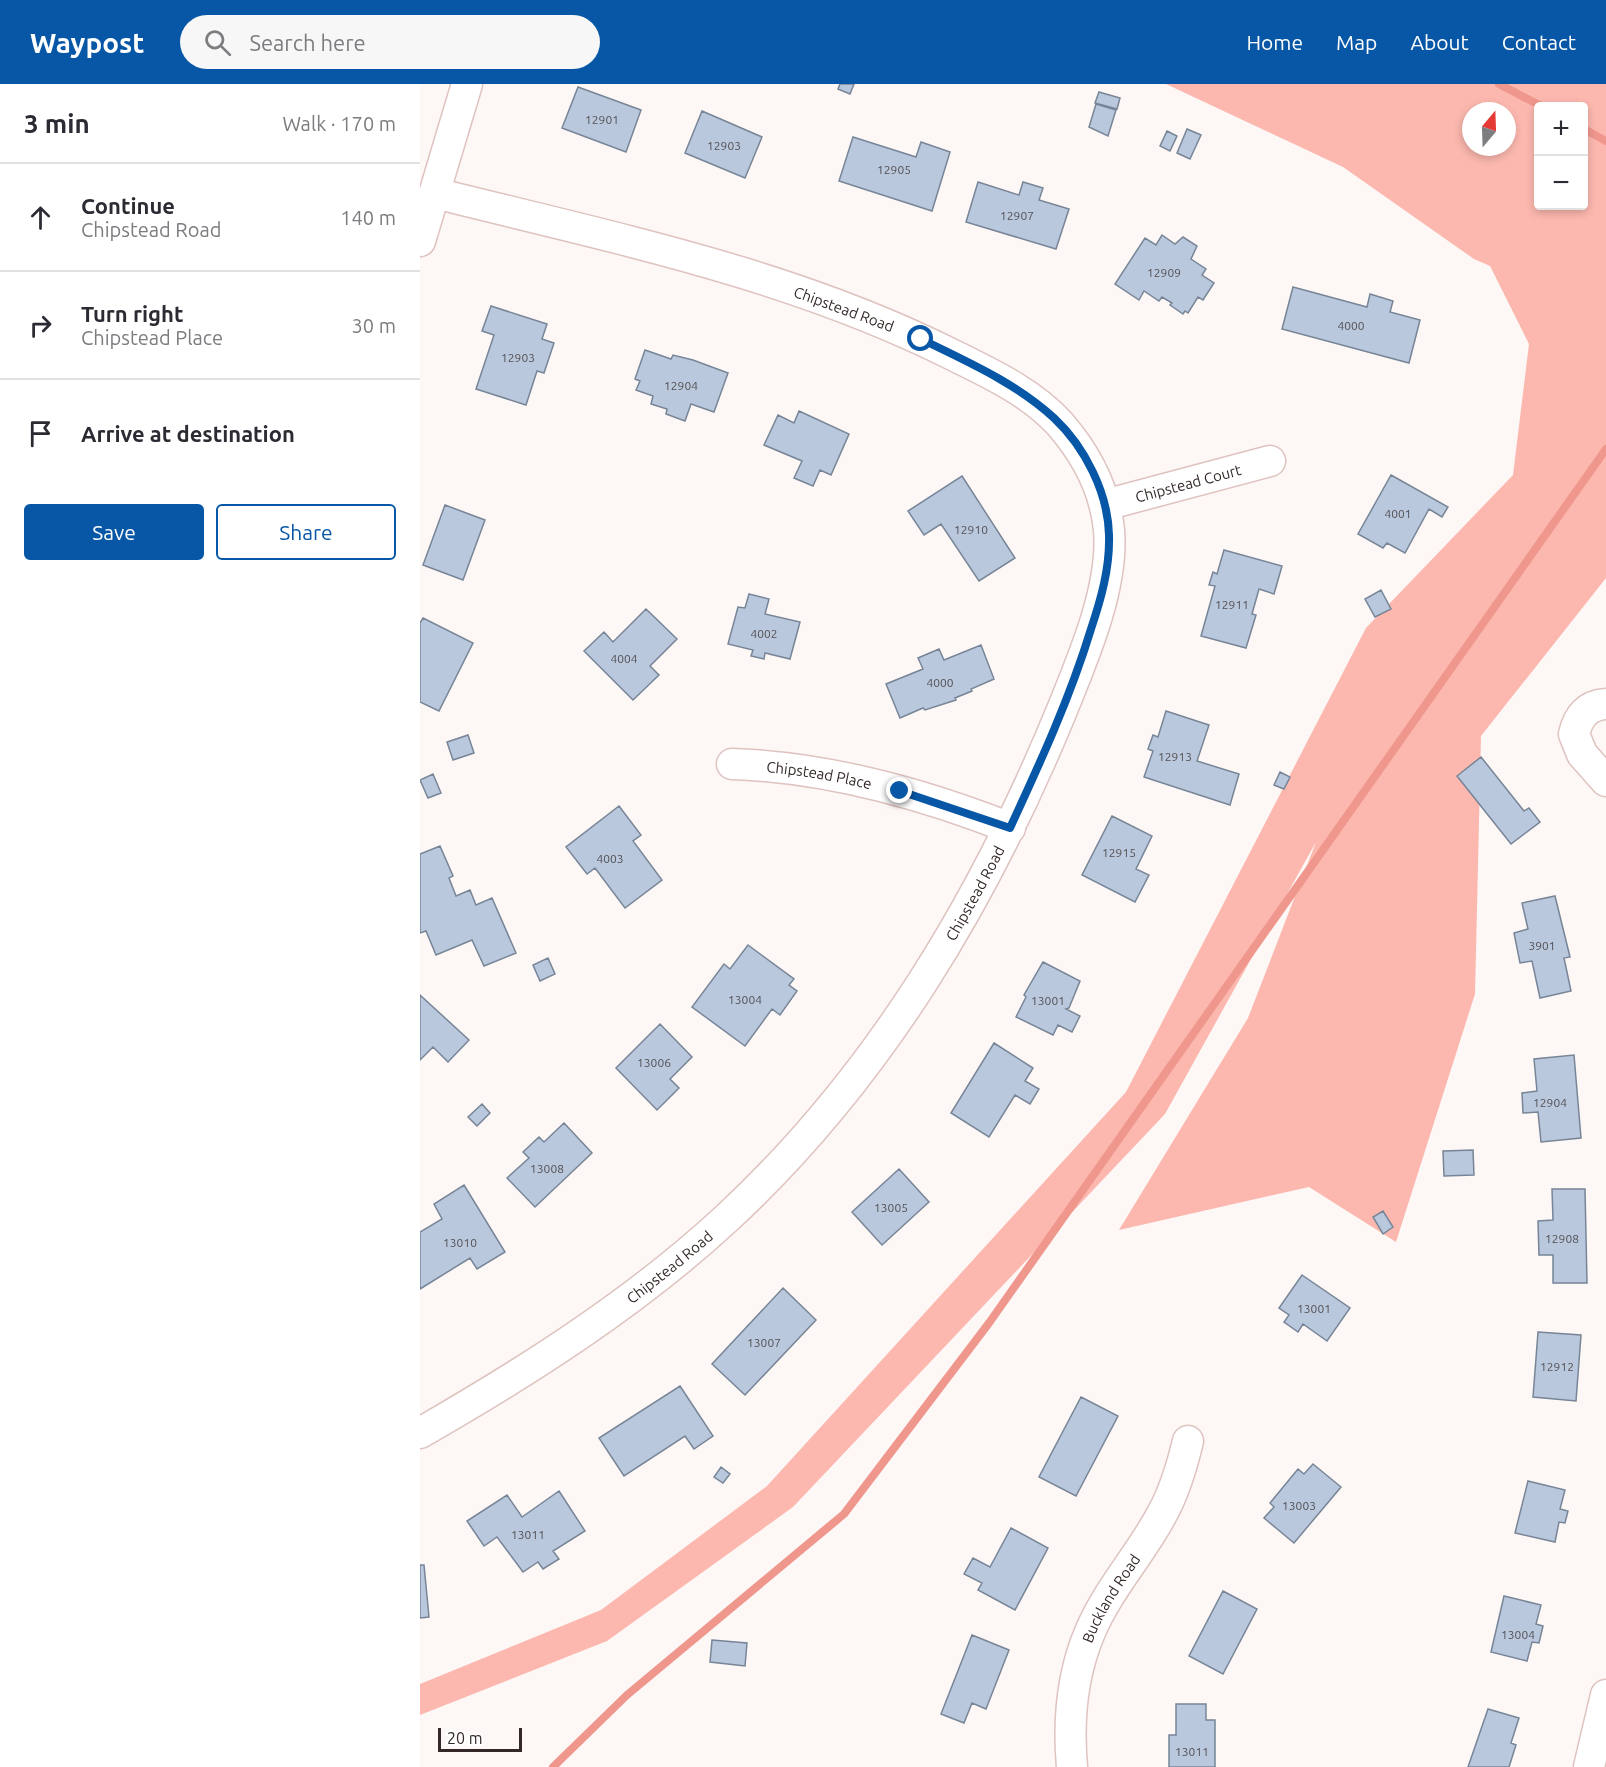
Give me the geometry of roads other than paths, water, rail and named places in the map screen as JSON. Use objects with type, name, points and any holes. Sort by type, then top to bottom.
[{"type":"street","points":[[420,241],[467,84]]},
{"type":"street","name":"Chipstead Road","points":[[420,1433],[477,1400],[586,1329],[658,1277],[728,1217],[804,1139],[860,1074],[910,1004],[976,894],[1010,828],[1079,668],[1107,568],[1109,534],[1105,505],[1095,476],[1075,443],[1056,420],[1026,395],[994,375],[921,339],[846,308],[704,261],[435,193]]},
{"type":"street","name":"Chipstead Court","points":[[1105,505],[1270,461]]},
{"type":"street","points":[[1606,704],[1589,708],[1581,715],[1574,734],[1582,754],[1606,781]]},
{"type":"street","name":"Chipstead Place","points":[[732,764],[783,766],[840,776],[900,791],[1010,828]]},
{"type":"street","name":"Buckland Road","points":[[1072,1767],[1070,1742],[1072,1698],[1085,1646],[1091,1630],[1122,1575],[1162,1515],[1179,1479],[1188,1441]]},
{"type":"street","points":[[1589,1767],[1606,1695]]},
{"type":"waterway","points":[[1499,84],[1534,102]]},
{"type":"waterway","points":[[1588,131],[1606,141]]},
{"type":"waterway","points":[[553,1767],[627,1695],[844,1514],[989,1323],[1606,449]]}]
